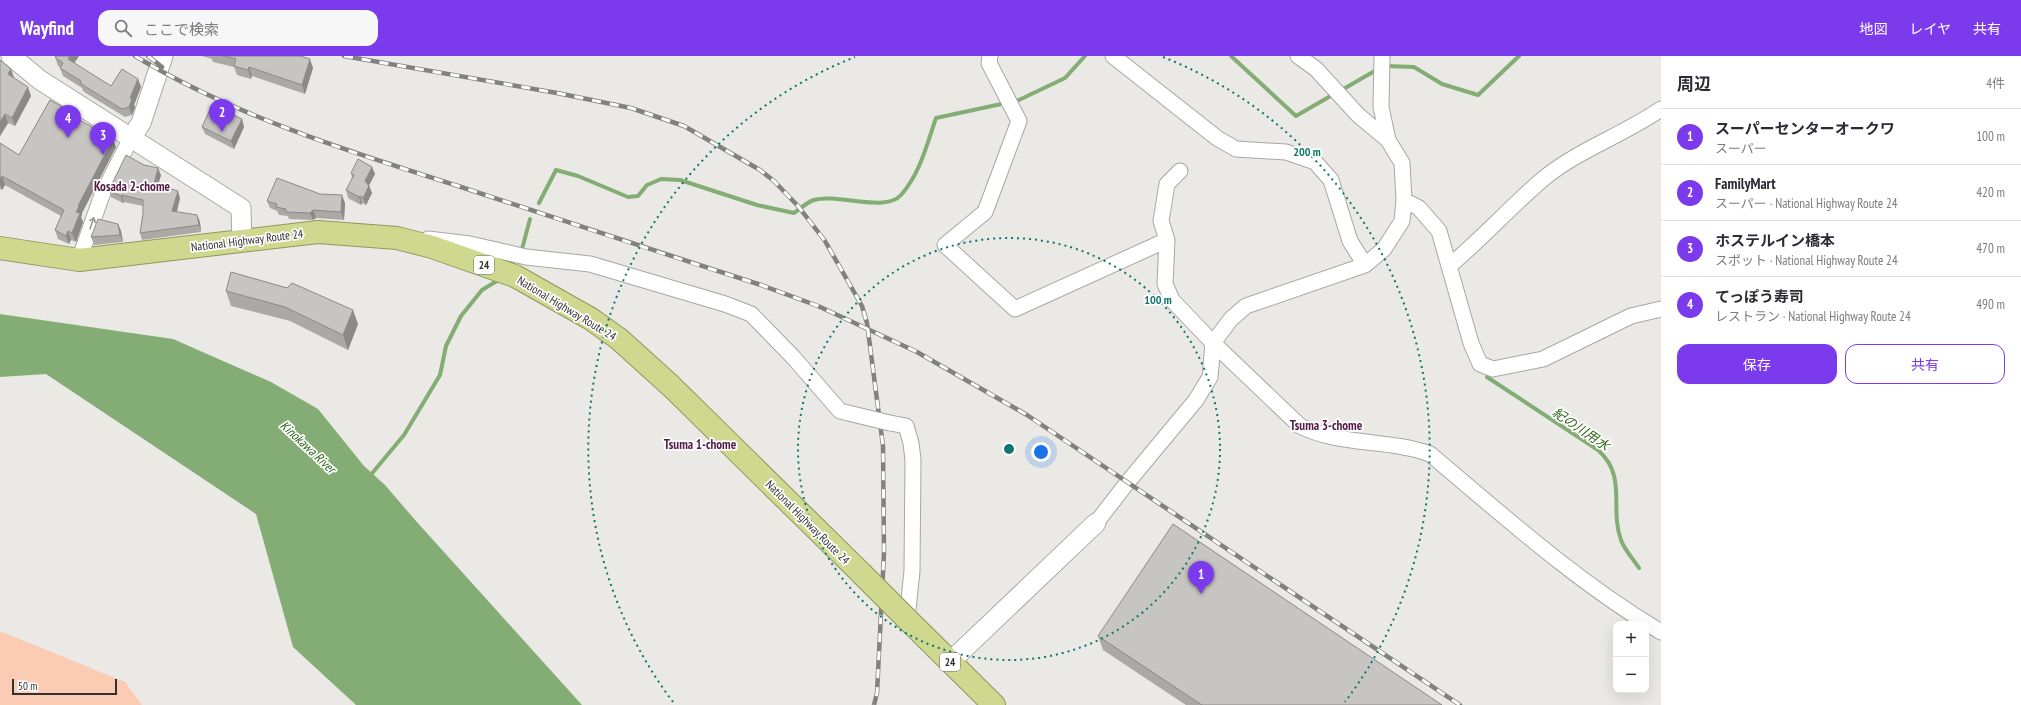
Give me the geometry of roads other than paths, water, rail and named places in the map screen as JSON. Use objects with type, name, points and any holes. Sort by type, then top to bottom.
[{"type":"highway","name":"National Highway Route 24","points":[[0,248],[79,260],[318,232],[380,236],[410,241],[432,247],[515,276],[591,319],[619,339],[671,386],[994,705]]},
{"type":"street","points":[[11,56],[40,80],[241,208],[242,241]]},
{"type":"street","points":[[79,260],[102,194],[131,138],[141,123],[163,56]]},
{"type":"street","points":[[990,56],[989,63],[1019,121],[984,212],[945,245],[1015,309],[1167,240]]},
{"type":"street","points":[[1113,56],[1217,138],[1236,149],[1286,152],[1315,162],[1331,180],[1350,241],[1365,265]]},
{"type":"street","points":[[950,662],[1096,523],[1127,482],[1196,400],[1210,378],[1213,344],[1231,319],[1246,306],[1365,265],[1384,249],[1402,221],[1404,200],[1402,163],[1388,140],[1358,115],[1316,69],[1298,56]]},
{"type":"street","points":[[1382,56],[1381,107],[1388,140]]},
{"type":"street","points":[[1449,266],[1544,179],[1587,151],[1640,124],[1661,109]]},
{"type":"street","points":[[1180,171],[1167,184],[1161,221],[1167,240],[1165,284],[1172,300],[1213,344],[1300,426],[1315,434],[1413,448],[1430,454],[1559,562],[1636,617],[1661,632]]},
{"type":"street","points":[[1404,200],[1419,208],[1439,232],[1471,343],[1480,364],[1493,369],[1543,358],[1631,316],[1661,310]]},
{"type":"street","points":[[410,241],[430,239],[470,244],[526,257],[590,264],[725,304],[751,314],[793,357],[840,411],[906,426],[912,443],[913,460],[912,571],[907,619]]},
{"type":"water","name":"Kinokawa River","points":[[0,314],[173,339],[271,382],[318,409],[364,466],[385,485],[582,705],[356,705],[293,647],[256,514],[46,374],[0,377]]},
{"type":"waterway","points":[[1012,102],[1065,78],[1085,56]]},
{"type":"waterway","points":[[1231,56],[1296,116],[1334,94]]},
{"type":"waterway","points":[[1386,66],[1414,67],[1442,84],[1478,95],[1519,56]]},
{"type":"waterway","points":[[1340,91],[1378,69]]},
{"type":"waterway","points":[[539,203],[556,170],[578,176],[628,197],[638,196],[647,185],[661,179],[680,180],[757,205],[794,213],[814,200],[835,199],[873,203],[894,200],[908,187],[913,178],[922,158],[936,118],[1006,103]]},
{"type":"waterway","points":[[521,253],[530,219]]},
{"type":"waterway","points":[[369,477],[404,435],[440,375],[446,346],[461,316],[482,290],[500,279]]},
{"type":"waterway","name":"紀の川用水","points":[[1487,377],[1598,450],[1607,460],[1613,471],[1615,482],[1618,528],[1621,540],[1626,550],[1639,568]]},
{"type":"railway","points":[[135,56],[212,97],[292,130],[375,159],[761,285],[818,306],[917,352],[1027,415],[1460,705]]},
{"type":"railway","points":[[148,56],[162,67]]},
{"type":"railway","points":[[344,56],[557,93],[631,108],[684,126],[760,170],[774,181],[798,206],[825,241],[862,306],[867,323],[883,446],[884,553],[877,693],[874,705]]},
{"type":"place","name":"FamilyMart","points":[[222,132]]},
{"type":"place","name":"てっぽう寿司","points":[[68,138]]},
{"type":"place","name":"ホステルイン橋本","points":[[103,155]]},
{"type":"place","name":"スーパーセンターオークワ","points":[[1201,594]]},
{"type":"district","name":"Kosada 2-chome","points":[[132,186]]},
{"type":"district","name":"Tsuma 3-chome","points":[[1326,425]]},
{"type":"district","name":"Tsuma 1-chome","points":[[700,444]]}]
